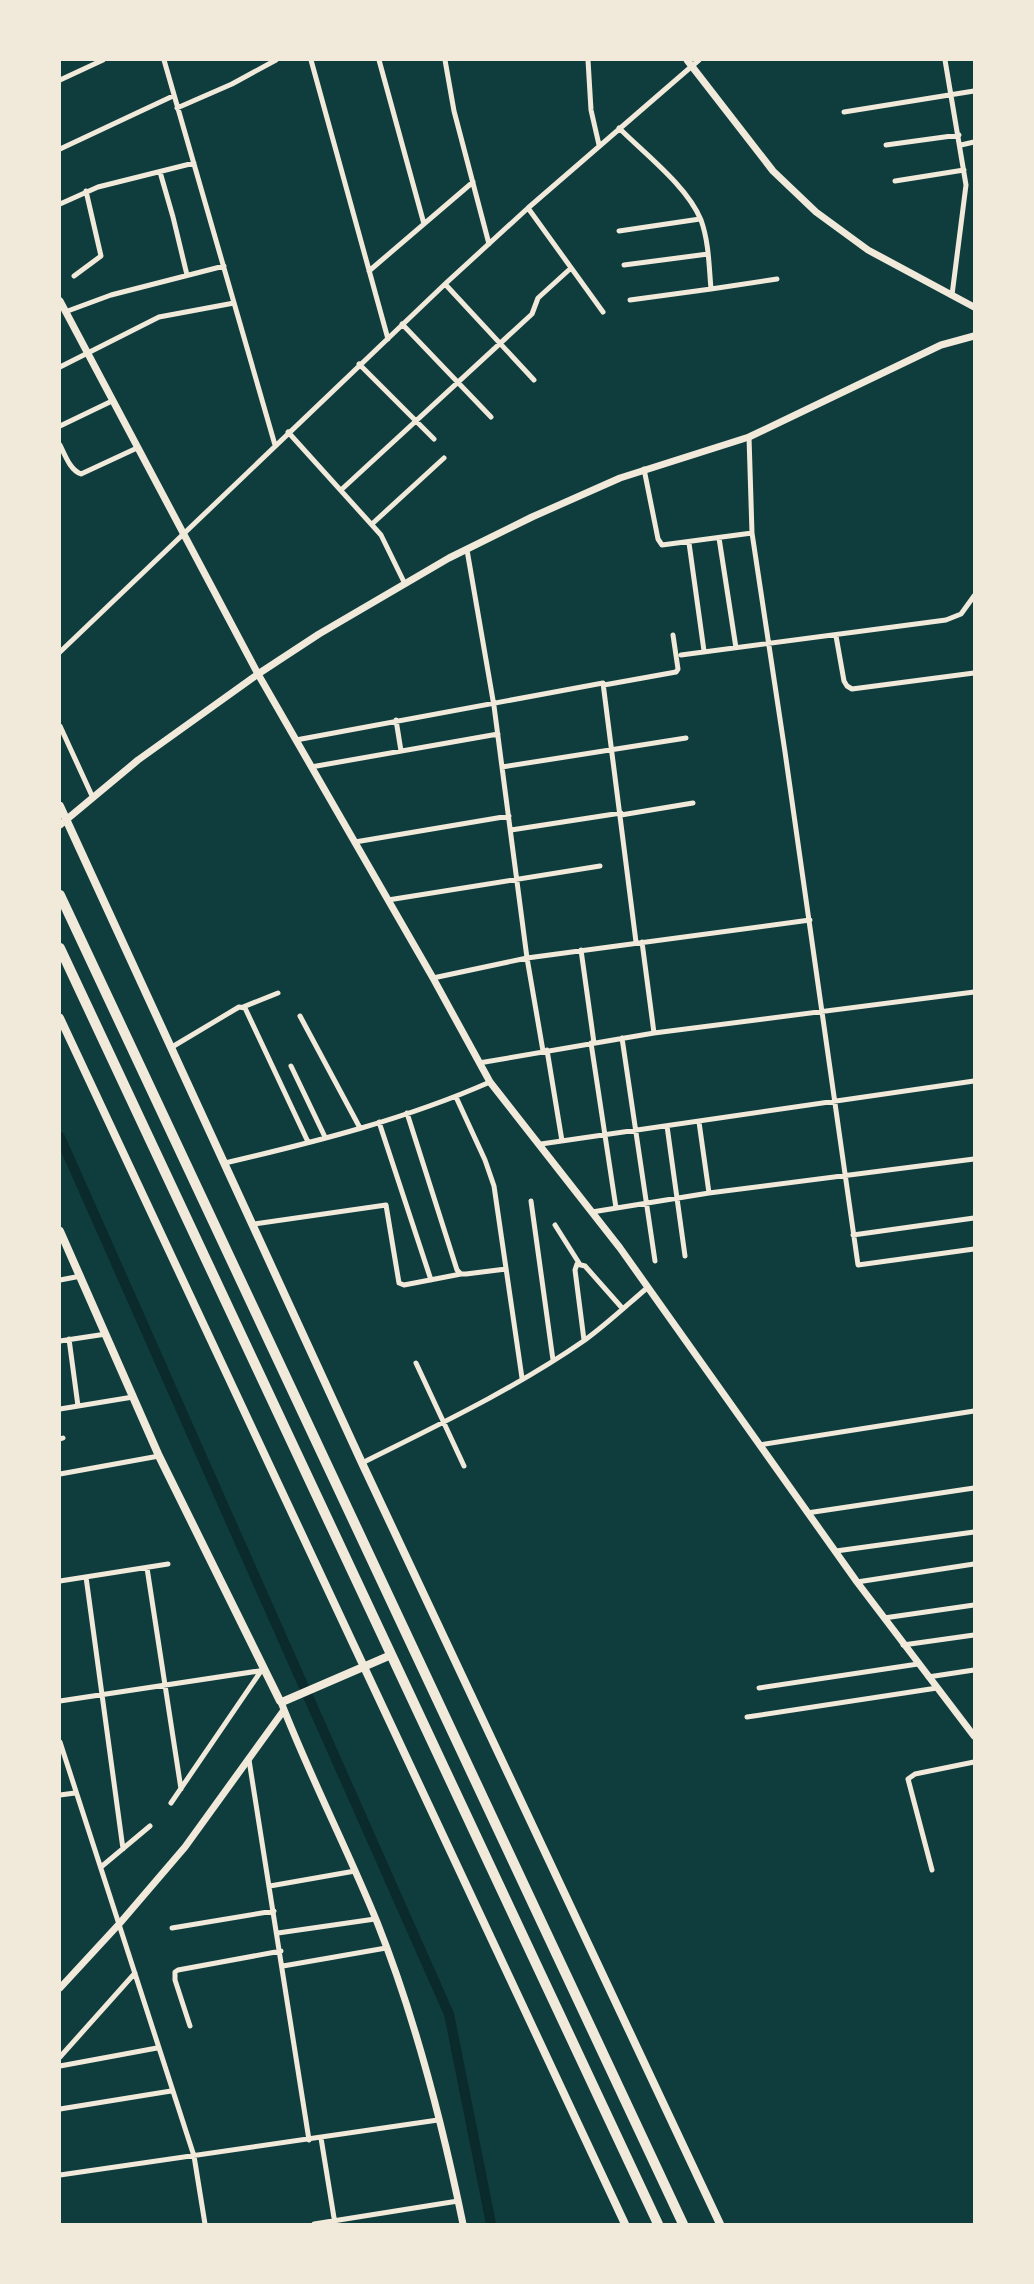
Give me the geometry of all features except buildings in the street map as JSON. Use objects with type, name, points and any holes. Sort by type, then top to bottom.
[{"type":"highway","points":[[60,895],[683,2224]]},
{"type":"highway","points":[[60,948],[658,2224]]},
{"type":"main road","points":[[60,806],[63,823],[172,1047],[362,1463],[720,2224]]},
{"type":"main road","points":[[60,1018],[625,2224]]},
{"type":"main road","points":[[61,1237],[81,1276],[159,1457],[263,1671],[283,1706],[293,1697],[391,1655]]},
{"type":"street","points":[[60,80],[103,60]]},
{"type":"street","points":[[164,60],[275,445]]},
{"type":"street","points":[[177,108],[232,84],[276,60]]},
{"type":"street","points":[[311,60],[388,339]]},
{"type":"street","points":[[379,60],[424,224]]},
{"type":"street","points":[[445,60],[454,111],[489,244]]},
{"type":"street","points":[[588,60],[591,110],[600,145]]},
{"type":"street","points":[[945,60],[961,145],[966,199],[952,295]]},
{"type":"street","points":[[60,652],[359,364],[693,61],[773,171],[816,212],[867,250],[975,307]]},
{"type":"street","points":[[844,112],[975,91]]},
{"type":"street","points":[[60,149],[173,96]]},
{"type":"street","points":[[619,128],[678,187],[700,219],[708,254],[711,289]]},
{"type":"street","points":[[886,145],[959,135]]},
{"type":"street","points":[[961,145],[975,142]]},
{"type":"street","points":[[60,204],[86,191],[194,163]]},
{"type":"street","points":[[895,181],[964,170]]},
{"type":"street","points":[[160,173],[187,275]]},
{"type":"street","points":[[369,271],[473,182]]},
{"type":"street","points":[[74,276],[101,256],[86,191]]},
{"type":"street","points":[[528,208],[604,312]]},
{"type":"street","points":[[619,231],[700,219]]},
{"type":"street","points":[[624,265],[708,254]]},
{"type":"street","points":[[63,311],[111,295],[224,266]]},
{"type":"street","points":[[341,490],[532,314],[537,299],[571,268]]},
{"type":"street","points":[[629,300],[777,279]]},
{"type":"street","points":[[445,284],[534,380]]},
{"type":"street","points":[[60,301],[258,674],[433,978],[490,1083],[541,1144],[592,1212],[857,1582],[975,1736]]},
{"type":"street","points":[[60,367],[159,317],[234,303]]},
{"type":"street","points":[[402,324],[491,417]]},
{"type":"street","points":[[63,823],[138,760],[258,674],[318,634],[467,550],[532,517],[644,469],[749,437],[940,345],[975,336]]},
{"type":"street","points":[[359,364],[434,439]]},
{"type":"street","points":[[60,426],[111,401]]},
{"type":"street","points":[[288,432],[372,524],[392,554],[405,584]]},
{"type":"street","points":[[749,437],[752,533],[858,1265],[975,1249]]},
{"type":"street","points":[[60,445],[76,473],[81,474],[137,447]]},
{"type":"street","points":[[372,524],[444,458]]},
{"type":"street","points":[[644,469],[659,543],[666,546],[752,533]]},
{"type":"street","points":[[719,538],[736,648]]},
{"type":"street","points":[[689,543],[704,652]]},
{"type":"street","points":[[467,550],[498,734],[527,958],[562,1141]]},
{"type":"street","points":[[681,655],[946,620],[961,614],[975,596]]},
{"type":"street","points":[[296,740],[493,702],[676,672],[678,669],[673,635]]},
{"type":"street","points":[[836,636],[844,681],[852,689],[975,673]]},
{"type":"street","points":[[604,685],[654,1033]]},
{"type":"street","points":[[396,720],[401,751]]},
{"type":"street","points":[[60,726],[93,798]]},
{"type":"street","points":[[311,767],[498,734]]},
{"type":"street","points":[[502,767],[685,738]]},
{"type":"street","points":[[511,830],[693,803]]},
{"type":"street","points":[[355,842],[509,817]]},
{"type":"street","points":[[388,900],[600,866]]},
{"type":"street","points":[[433,978],[527,958],[810,919]]},
{"type":"street","points":[[581,950],[616,1208]]},
{"type":"street","points":[[479,1063],[654,1033],[975,992]]},
{"type":"street","points":[[172,1047],[243,1007],[278,993]]},
{"type":"street","points":[[243,1007],[247,1010],[308,1142]]},
{"type":"street","points":[[300,1016],[360,1128]]},
{"type":"street","points":[[622,1038],[655,1261]]},
{"type":"street","points":[[291,1066],[325,1137]]},
{"type":"street","points":[[541,1144],[975,1081]]},
{"type":"street","points":[[225,1163],[360,1128],[456,1097],[490,1083]]},
{"type":"street","points":[[456,1097],[494,1186],[522,1378]]},
{"type":"street","points":[[407,1113],[455,1266],[461,1274]]},
{"type":"street","points":[[379,1122],[430,1280]]},
{"type":"street","points":[[699,1122],[709,1194]]},
{"type":"street","points":[[667,1126],[685,1256]]},
{"type":"street","points":[[592,1212],[975,1159]]},
{"type":"street","points":[[531,1201],[553,1360]]},
{"type":"street","points":[[254,1224],[386,1205],[399,1283],[404,1285],[506,1269]]},
{"type":"street","points":[[853,1235],[975,1218]]},
{"type":"street","points":[[555,1226],[579,1264],[585,1266],[623,1309]]},
{"type":"street","points":[[579,1264],[575,1266],[575,1270],[584,1340]]},
{"type":"street","points":[[60,1280],[81,1276]]},
{"type":"street","points":[[362,1463],[443,1422],[553,1360],[584,1340],[647,1288]]},
{"type":"street","points":[[60,1341],[106,1334]]},
{"type":"street","points":[[69,1339],[78,1406]]},
{"type":"street","points":[[416,1363],[464,1466]]},
{"type":"street","points":[[60,1409],[133,1397]]},
{"type":"street","points":[[759,1445],[975,1411]]},
{"type":"street","points":[[60,1474],[159,1457]]},
{"type":"street","points":[[807,1513],[975,1488]]},
{"type":"street","points":[[836,1551],[975,1532]]},
{"type":"street","points":[[60,1581],[168,1564]]},
{"type":"street","points":[[857,1582],[975,1564]]},
{"type":"street","points":[[147,1568],[181,1789]]},
{"type":"street","points":[[86,1577],[123,1849]]},
{"type":"street","points":[[884,1618],[975,1605]]},
{"type":"street","points":[[904,1645],[975,1635]]},
{"type":"street","points":[[759,1688],[918,1664]]},
{"type":"street","points":[[928,1677],[975,1670]]},
{"type":"street","points":[[60,1701],[263,1671]]},
{"type":"street","points":[[171,1803],[263,1671]]},
{"type":"street","points":[[747,1717],[937,1688]]},
{"type":"street","points":[[60,1989],[185,1847],[249,1760],[283,1706]]},
{"type":"street","points":[[283,1706],[376,1919],[425,2063],[463,2224]]},
{"type":"street","points":[[60,1742],[194,2156],[205,2224]]},
{"type":"street","points":[[249,1760],[309,2140]]},
{"type":"street","points":[[932,1870],[908,1779],[915,1774],[975,1762]]},
{"type":"street","points":[[60,1795],[75,1793]]},
{"type":"street","points":[[101,1867],[150,1826]]},
{"type":"street","points":[[270,1886],[355,1871]]},
{"type":"street","points":[[172,1927],[274,1911]]},
{"type":"street","points":[[278,1933],[376,1919]]},
{"type":"street","points":[[283,1966],[386,1948]]},
{"type":"street","points":[[190,2026],[175,1980],[177,1970],[281,1951]]},
{"type":"street","points":[[60,2057],[135,1973]]},
{"type":"street","points":[[60,2067],[158,2048]]},
{"type":"street","points":[[60,2109],[171,2091]]},
{"type":"street","points":[[60,2175],[438,2120]]},
{"type":"street","points":[[321,2138],[335,2223]]},
{"type":"street","points":[[314,2224],[335,2223],[458,2201]]},
{"type":"waterway","points":[[60,1137],[449,2014],[491,2224]]}]
